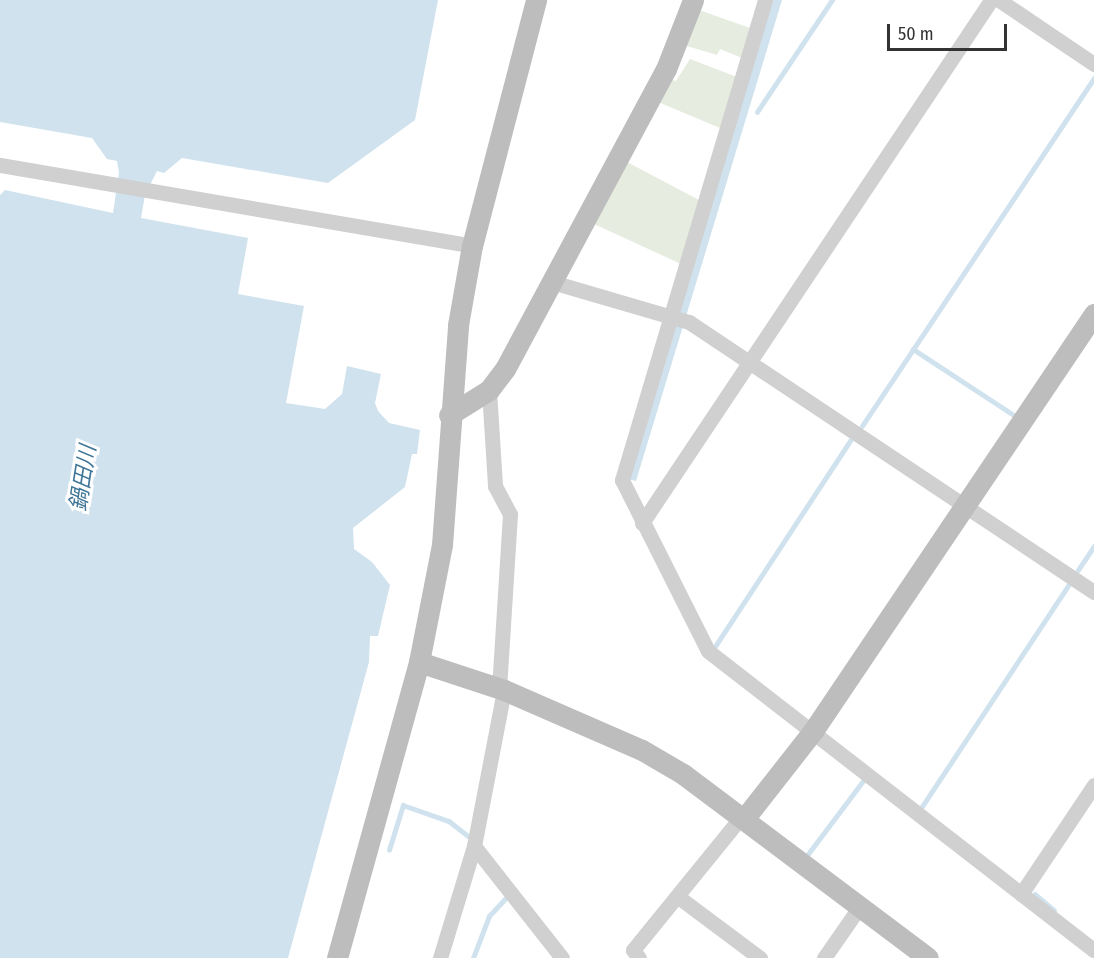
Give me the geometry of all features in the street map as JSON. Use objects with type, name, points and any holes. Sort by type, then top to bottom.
[{"type":"street","points":[[337,958],[419,662],[442,545],[449,415],[458,325],[472,246],[536,0]]},
{"type":"street","points":[[449,415],[489,390],[552,282],[666,69],[693,0]]},
{"type":"street","points":[[765,0],[678,319],[622,480],[708,651],[814,729],[1094,950]]},
{"type":"street","points":[[642,523],[991,0]]},
{"type":"street","points":[[999,0],[1094,64]]},
{"type":"street","points":[[0,165],[152,194],[472,246]]},
{"type":"street","points":[[552,282],[678,319],[749,362],[1094,592]]},
{"type":"street","points":[[639,958],[633,950],[814,729],[966,507],[1094,314]]},
{"type":"street","points":[[440,958],[474,846],[502,689],[510,514],[495,486],[489,390]]},
{"type":"street","points":[[419,662],[502,689],[642,750],[683,774],[928,958]]},
{"type":"street","points":[[1021,894],[1094,785]]},
{"type":"street","points":[[474,846],[562,958]]},
{"type":"street","points":[[677,896],[760,958]]},
{"type":"street","points":[[828,957],[860,906]]},
{"type":"shaded area","points":[[699,10],[753,29],[742,58],[720,49],[717,55],[687,46]]},
{"type":"shaded area","points":[[690,59],[737,77],[720,128],[658,102],[670,79],[676,81]]},
{"type":"shaded area","points":[[627,162],[699,200],[681,264],[594,224]]},
{"type":"water","name":"鍋田川","points":[[0,0],[438,0],[415,120],[328,183],[182,158],[164,173],[157,171],[145,195],[141,218],[248,238],[238,294],[304,306],[286,403],[325,409],[342,394],[347,366],[381,374],[375,403],[378,411],[389,423],[420,430],[417,454],[412,454],[405,487],[353,528],[354,549],[372,562],[390,585],[378,636],[370,636],[369,662],[288,958],[0,958],[0,195],[5,190],[113,213],[119,173],[117,161],[107,159],[92,138],[0,122]]},
{"type":"water","points":[[771,0],[782,0],[636,481],[628,479]]},
{"type":"waterway","points":[[757,112],[832,0]]},
{"type":"waterway","points":[[862,426],[1094,78]]},
{"type":"waterway","points":[[913,349],[1014,415]]},
{"type":"waterway","points":[[714,648],[850,441]]},
{"type":"waterway","points":[[1078,570],[1094,546]]},
{"type":"waterway","points":[[921,808],[1069,584]]},
{"type":"waterway","points":[[808,854],[863,781]]},
{"type":"waterway","points":[[389,850],[403,805],[449,821],[468,836]]},
{"type":"waterway","points":[[1035,894],[1054,910]]},
{"type":"waterway","points":[[473,958],[489,916],[505,899]]}]
